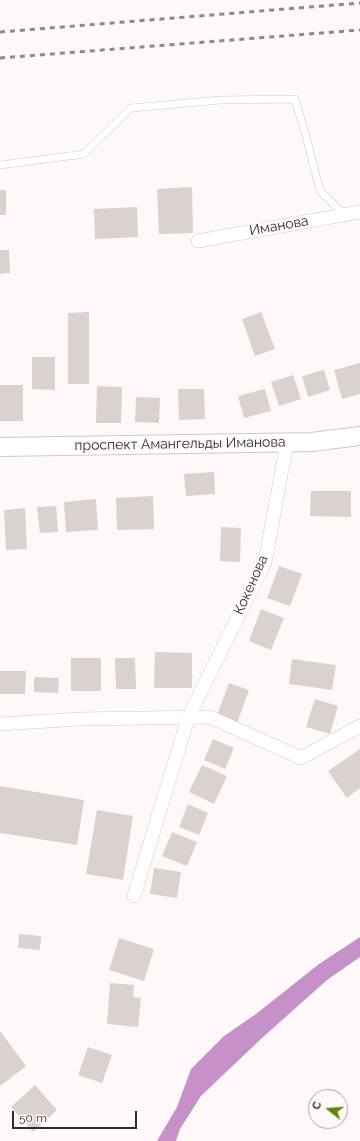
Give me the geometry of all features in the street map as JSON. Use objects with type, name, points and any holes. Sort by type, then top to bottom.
[{"type":"main road","name":"проспект Амангельды Иманова","points":[[0,447],[312,442],[360,436]]},
{"type":"street","name":"Иманова","points":[[198,241],[360,212]]},
{"type":"street","name":"Кокенова","points":[[134,896],[188,718],[265,562],[287,442]]},
{"type":"street","points":[[0,724],[79,719],[210,717],[301,758],[360,726]]},
{"type":"lane","points":[[0,166],[84,154],[131,108],[221,100],[295,99],[320,191],[345,215]]},
{"type":"shaded area","points":[[360,937],[360,957],[327,980],[262,1038],[201,1096],[180,1129],[176,1141],[157,1141],[177,1107],[191,1069],[224,1036],[256,1014],[319,964]]},
{"type":"building","points":[[192,187],[193,233],[159,234],[157,189]]},
{"type":"building","points":[[0,190],[6,190],[6,215],[0,215]]},
{"type":"building","points":[[137,207],[138,237],[95,239],[94,209]]},
{"type":"building","points":[[0,250],[9,250],[10,273],[0,274]]},
{"type":"building","points":[[89,312],[89,384],[68,384],[68,313]]},
{"type":"building","points":[[261,312],[275,349],[255,356],[242,319]]},
{"type":"building","points":[[32,357],[55,357],[55,390],[32,389]]},
{"type":"building","points":[[360,363],[360,394],[342,399],[334,370]]},
{"type":"building","points":[[324,370],[330,390],[308,397],[302,376]]},
{"type":"building","points":[[293,375],[301,399],[279,406],[271,382]]},
{"type":"building","points":[[0,385],[23,385],[23,421],[0,421]]},
{"type":"building","points":[[97,386],[122,387],[121,423],[96,423]]},
{"type":"building","points":[[178,389],[204,389],[205,419],[179,420]]},
{"type":"building","points":[[265,389],[271,411],[244,418],[238,396]]},
{"type":"building","points":[[136,397],[160,398],[159,423],[135,422]]},
{"type":"building","points":[[214,472],[215,494],[186,496],[184,474]]},
{"type":"building","points":[[311,491],[351,491],[351,517],[310,516]]},
{"type":"building","points":[[153,496],[154,529],[117,530],[116,498]]},
{"type":"building","points":[[96,499],[98,530],[66,532],[64,502]]},
{"type":"building","points":[[56,506],[58,532],[40,533],[37,507]]},
{"type":"building","points":[[25,508],[27,549],[6,550],[4,510]]},
{"type":"building","points":[[221,527],[241,528],[240,562],[220,561]]},
{"type":"building","points":[[279,566],[302,574],[290,606],[267,598]]},
{"type":"building","points":[[261,609],[284,618],[271,650],[249,641]]},
{"type":"building","points":[[155,652],[192,653],[192,688],[154,688]]},
{"type":"building","points":[[71,658],[101,658],[101,691],[71,691]]},
{"type":"building","points":[[115,658],[135,658],[136,689],[116,689]]},
{"type":"building","points":[[292,659],[336,665],[332,690],[289,684]]},
{"type":"building","points":[[0,671],[26,671],[25,694],[0,694]]},
{"type":"building","points":[[34,677],[59,678],[58,693],[34,692]]},
{"type":"building","points":[[229,683],[249,690],[237,723],[217,715]]},
{"type":"building","points":[[315,699],[338,706],[330,734],[306,727]]},
{"type":"building","points":[[213,739],[234,748],[225,769],[204,760]]},
{"type":"building","points":[[360,749],[360,788],[347,798],[328,771]]},
{"type":"building","points":[[202,765],[227,776],[214,804],[189,792]]},
{"type":"building","points":[[0,786],[84,800],[77,845],[0,833]]},
{"type":"building","points":[[188,804],[208,813],[199,835],[179,827]]},
{"type":"building","points":[[97,810],[133,816],[123,880],[86,874]]},
{"type":"building","points":[[172,832],[197,842],[187,866],[162,856]]},
{"type":"building","points":[[154,868],[181,872],[177,898],[150,894]]},
{"type":"building","points":[[19,934],[41,936],[40,950],[18,948]]},
{"type":"building","points":[[119,938],[154,949],[144,981],[109,970]]},
{"type":"building","points":[[110,983],[134,985],[133,997],[141,998],[138,1027],[107,1024]]},
{"type":"building","points":[[0,1031],[26,1066],[0,1086]]},
{"type":"building","points":[[88,1047],[112,1055],[102,1083],[78,1075]]},
{"type":"building","points":[[35,1085],[57,1110],[33,1132],[11,1107]]},
{"type":"railway","points":[[0,32],[360,3]]},
{"type":"railway","points":[[0,58],[360,30]]}]
